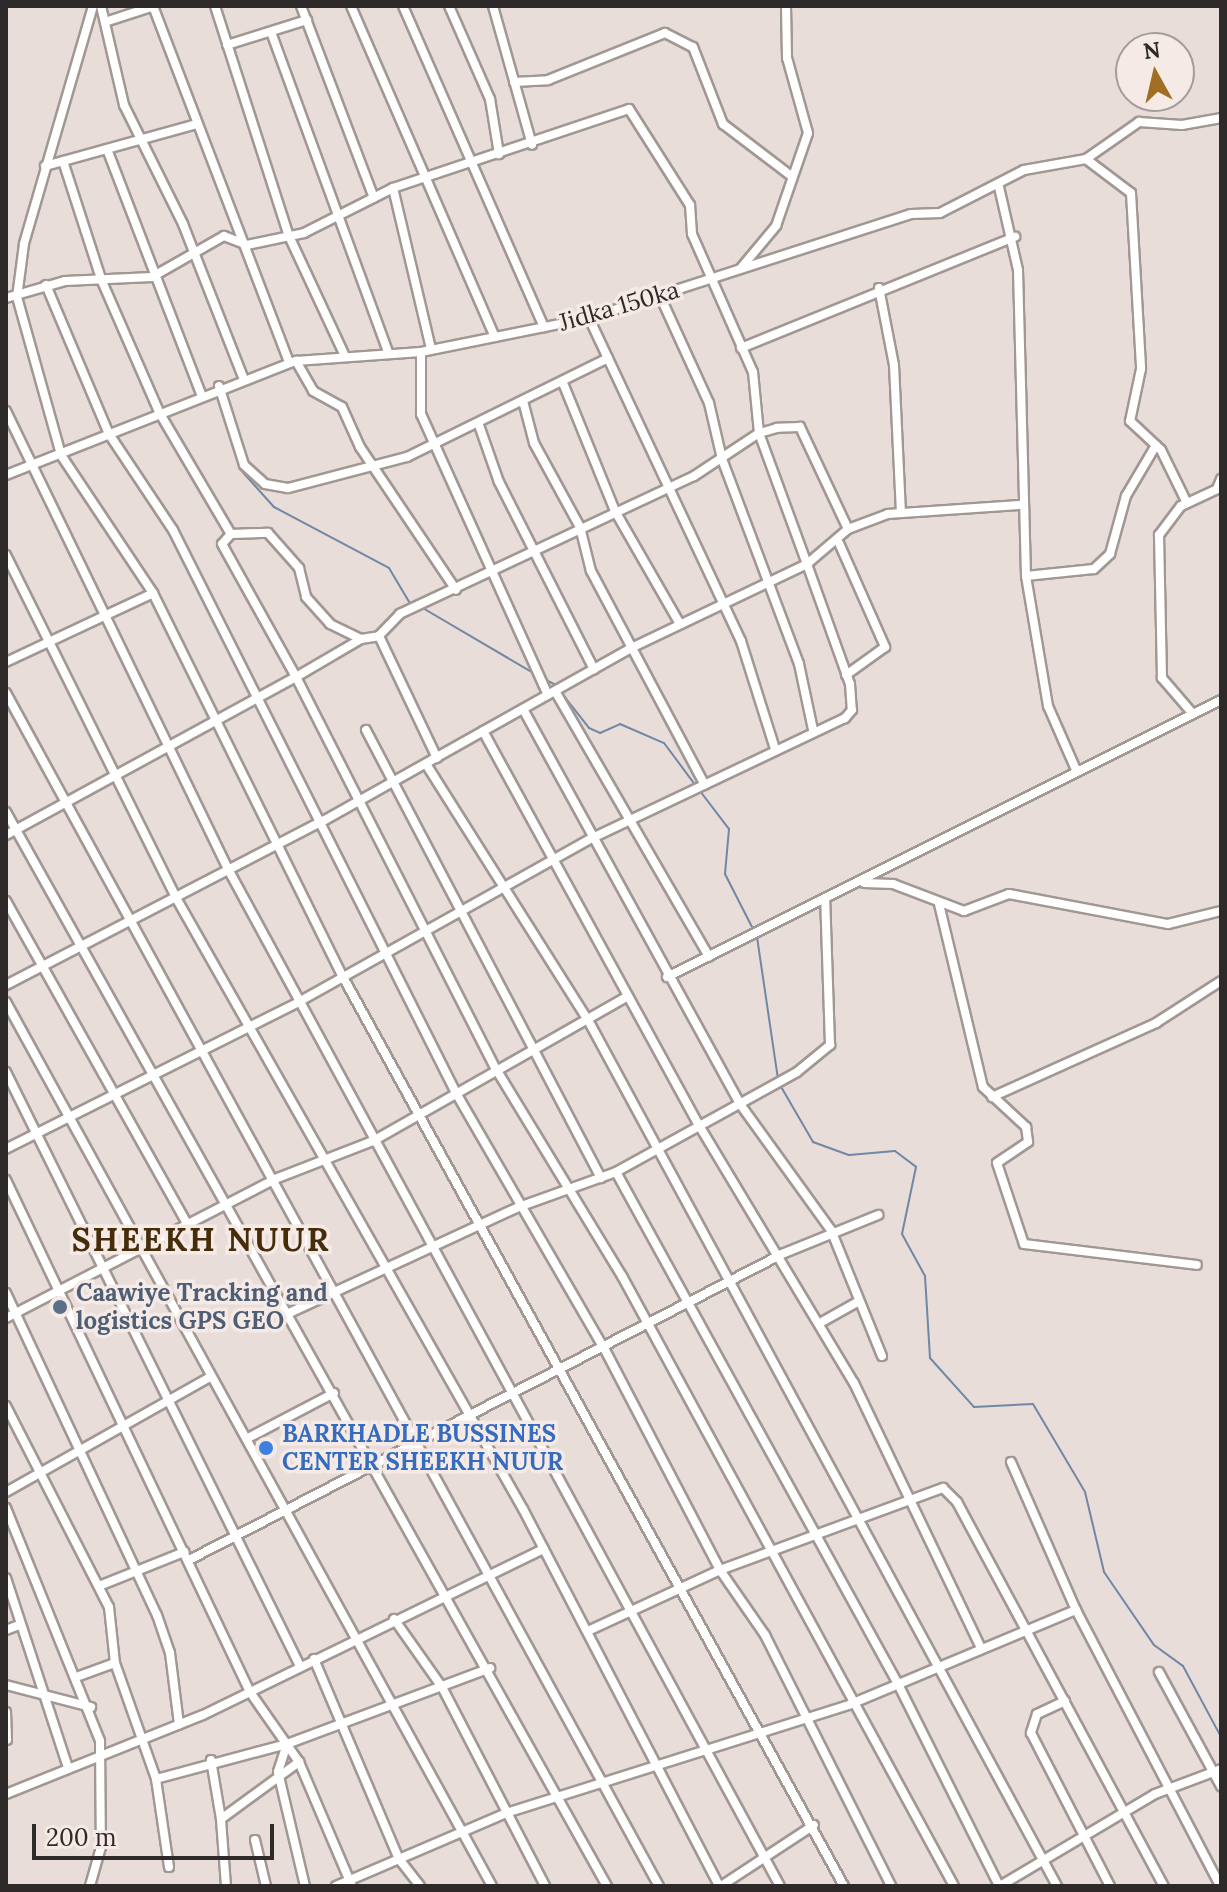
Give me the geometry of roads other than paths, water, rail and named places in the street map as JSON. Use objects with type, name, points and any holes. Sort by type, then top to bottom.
[{"type":"street","points":[[93,6],[45,166],[17,297],[61,455],[153,593],[280,842],[343,977],[680,1590],[756,1736],[814,1825],[844,1886]]},
{"type":"street","points":[[101,6],[139,140],[194,250],[243,377]]},
{"type":"street","points":[[105,22],[153,6],[193,125],[247,245],[293,362],[313,391],[342,407],[375,466],[456,590]]},
{"type":"street","points":[[215,6],[289,236],[344,354]]},
{"type":"street","points":[[301,6],[374,198]]},
{"type":"street","points":[[351,6],[423,178],[495,337]]},
{"type":"street","points":[[403,6],[475,160],[544,327]]},
{"type":"street","points":[[449,6],[490,99],[499,154]]},
{"type":"street","points":[[493,6],[532,145]]},
{"type":"street","points":[[739,270],[776,226],[790,175],[808,133],[787,58],[786,6]]},
{"type":"street","points":[[227,45],[307,20]]},
{"type":"street","points":[[271,32],[388,351]]},
{"type":"street","points":[[514,82],[548,80],[665,33],[693,47],[723,124],[790,175]]},
{"type":"street","points":[[6,298],[17,297],[46,285],[152,277],[194,250],[224,236],[247,245],[289,236],[393,188],[475,160],[532,145],[629,109],[690,205],[710,280],[753,372],[759,433],[846,675],[852,710],[592,838],[424,935],[299,1002],[40,1135],[6,1149]]},
{"type":"street","name":"Jidka 150ka","points":[[6,475],[31,469],[219,386],[293,362],[344,354],[421,352],[589,318],[911,214],[940,213],[999,187],[1024,170],[1086,159],[1139,122],[1221,118]]},
{"type":"street","points":[[45,166],[193,125]]},
{"type":"street","points":[[107,149],[152,277],[201,394]]},
{"type":"street","points":[[1086,159],[1131,193],[1141,369],[1130,421],[1156,445],[1187,503]]},
{"type":"street","points":[[63,161],[101,279],[159,412],[231,534]]},
{"type":"street","points":[[999,187],[1015,237],[1019,505],[1026,576],[1048,706],[1077,772]]},
{"type":"street","points":[[393,188],[431,349]]},
{"type":"street","points":[[741,348],[879,288],[1015,237]]},
{"type":"street","points":[[46,285],[109,434],[173,530],[323,821],[456,1093],[519,1207],[604,1348],[720,1570],[765,1635],[891,1886]]},
{"type":"street","points":[[879,288],[894,365],[901,513]]},
{"type":"street","points":[[660,296],[709,403],[722,459],[799,664],[813,730]]},
{"type":"street","points":[[589,318],[722,604],[775,749]]},
{"type":"street","points":[[421,352],[421,414],[432,444],[551,693],[635,818],[709,957]]},
{"type":"street","points":[[219,386],[244,465],[265,484],[288,488],[375,466],[479,425],[608,358]]},
{"type":"street","points":[[563,383],[615,511],[680,624]]},
{"type":"street","points":[[523,401],[534,443],[580,527],[591,571],[629,649],[705,785]]},
{"type":"street","points":[[6,411],[31,469],[105,613],[228,869],[373,1141],[436,1245],[511,1396],[711,1750],[780,1886]]},
{"type":"street","points":[[479,425],[535,551],[594,669]]},
{"type":"street","points":[[6,835],[60,803],[218,721],[361,639],[379,636],[400,614],[495,574],[580,527],[669,488],[722,459],[759,433],[800,427],[848,529]]},
{"type":"street","points":[[1026,576],[1094,569],[1110,554],[1126,496],[1156,445]]},
{"type":"street","points":[[1193,714],[1162,678],[1156,611],[1159,535],[1187,503],[1221,479]]},
{"type":"street","points":[[6,985],[357,803],[629,649],[807,564],[839,543],[848,529],[901,513],[1019,505]]},
{"type":"street","points":[[361,639],[330,624],[306,597],[299,568],[268,533],[231,534],[222,544],[296,677],[424,935],[496,1069],[649,1325],[851,1704],[954,1886]]},
{"type":"street","points":[[839,543],[885,647],[846,675]]},
{"type":"street","points":[[6,555],[44,641],[175,896],[247,1027],[388,1268],[544,1549],[588,1631],[654,1768],[720,1886],[814,1825]]},
{"type":"street","points":[[6,662],[44,641],[153,593]]},
{"type":"street","points":[[379,636],[437,758]]},
{"type":"street","points":[[6,693],[60,803],[199,1052],[275,1179],[333,1291],[420,1441],[659,1886]]},
{"type":"street","points":[[667,977],[1221,700]]},
{"type":"street","points":[[523,709],[667,977],[740,1104],[831,1230],[882,1356]]},
{"type":"street","points":[[366,730],[601,1178]]},
{"type":"street","points":[[483,731],[550,860],[700,1127],[782,1254],[820,1323],[905,1501],[981,1648]]},
{"type":"street","points":[[426,764],[588,1020],[654,1152],[729,1283],[1057,1886]]},
{"type":"street","points":[[6,812],[287,1314],[490,1668],[607,1886]]},
{"type":"street","points":[[851,885],[893,884],[964,911],[1009,894],[1168,924],[1221,911]]},
{"type":"street","points":[[287,1314],[519,1207],[616,1172],[740,1104],[830,1045],[825,898]]},
{"type":"street","points":[[6,901],[188,1225]]},
{"type":"street","points":[[939,904],[964,1023],[992,1097],[1026,1127],[1028,1142],[997,1163],[1024,1244],[1197,1265]]},
{"type":"street","points":[[992,1097],[1156,1023],[1221,981]]},
{"type":"street","points":[[6,1318],[55,1290],[145,1251],[275,1179],[325,1157],[373,1141],[628,996]]},
{"type":"street","points":[[6,1002],[73,1118],[210,1377],[290,1512],[391,1708],[464,1830],[492,1886]]},
{"type":"street","points":[[6,1072],[40,1135],[165,1400],[300,1666]]},
{"type":"street","points":[[616,1172],[898,1684],[1002,1886],[1124,1812],[1170,1788],[1218,1771]]},
{"type":"street","points":[[6,1180],[55,1290],[250,1692],[299,1762],[351,1884]]},
{"type":"street","points":[[99,1586],[235,1538],[290,1512],[375,1464],[688,1306],[782,1254],[831,1230],[878,1215]]},
{"type":"street","points":[[6,1293],[85,1450],[139,1572],[170,1653],[179,1724]]},
{"type":"street","points":[[820,1323],[859,1301]]},
{"type":"street","points":[[6,1492],[43,1476],[121,1425],[210,1377]]},
{"type":"street","points":[[248,1438],[334,1393]]},
{"type":"street","points":[[6,1406],[99,1586],[117,1630],[115,1663],[140,1741],[156,1779],[169,1867]]},
{"type":"street","points":[[1011,1462],[1076,1610],[1220,1886]]},
{"type":"street","points":[[588,1631],[720,1570],[770,1554],[854,1516],[905,1501],[935,1488],[953,1496],[1164,1886]]},
{"type":"street","points":[[6,1508],[91,1707],[100,1754],[101,1847],[90,1886]]},
{"type":"street","points":[[6,1794],[100,1754],[140,1741],[250,1692],[354,1638],[544,1549]]},
{"type":"street","points":[[6,1578],[68,1768]]},
{"type":"street","points":[[336,1886],[351,1884],[399,1859],[506,1813],[851,1704],[937,1664],[1076,1610]]},
{"type":"street","points":[[394,1619],[442,1687],[545,1886]]},
{"type":"street","points":[[6,1630],[19,1625]]},
{"type":"street","points":[[314,1659],[399,1859],[420,1886]]},
{"type":"street","points":[[79,1676],[115,1663]]},
{"type":"street","points":[[156,1779],[211,1760],[287,1744],[391,1708],[490,1668]]},
{"type":"street","points":[[1159,1672],[1218,1771],[1221,1786]]},
{"type":"street","points":[[6,1685],[91,1707]]},
{"type":"street","points":[[1065,1701],[1037,1714],[1031,1733],[1110,1886]]},
{"type":"street","points":[[6,1712],[7,1740]]},
{"type":"street","points":[[287,1744],[278,1772],[305,1886]]},
{"type":"street","points":[[211,1760],[221,1819],[226,1886]]},
{"type":"street","points":[[221,1819],[278,1772],[299,1762]]},
{"type":"street","points":[[255,1840],[266,1886]]},
{"type":"waterway","points":[[240,469],[274,507],[389,568],[411,605]]},
{"type":"waterway","points":[[421,607],[535,674]]},
{"type":"waterway","points":[[544,679],[556,685]]},
{"type":"waterway","points":[[560,691],[589,728],[600,733],[620,724],[664,743],[696,786]]},
{"type":"waterway","points":[[700,791],[729,829],[725,874],[754,931]]},
{"type":"waterway","points":[[757,937],[778,1079]]},
{"type":"waterway","points":[[780,1085],[813,1142],[849,1155],[895,1151],[916,1167],[902,1234],[925,1276],[930,1358],[974,1407],[1033,1404],[1085,1492],[1104,1572],[1154,1645],[1183,1666],[1221,1737]]},
{"type":"place","name":"Caawiye Tracking and logistics GPS GEO","points":[[60,1307]]},
{"type":"place","name":"BARKHADLE BUSSINES CENTER SHEEKH NUUR","points":[[266,1448]]},
{"type":"district","name":"SHEEKH NUUR","points":[[201,1240]]}]
